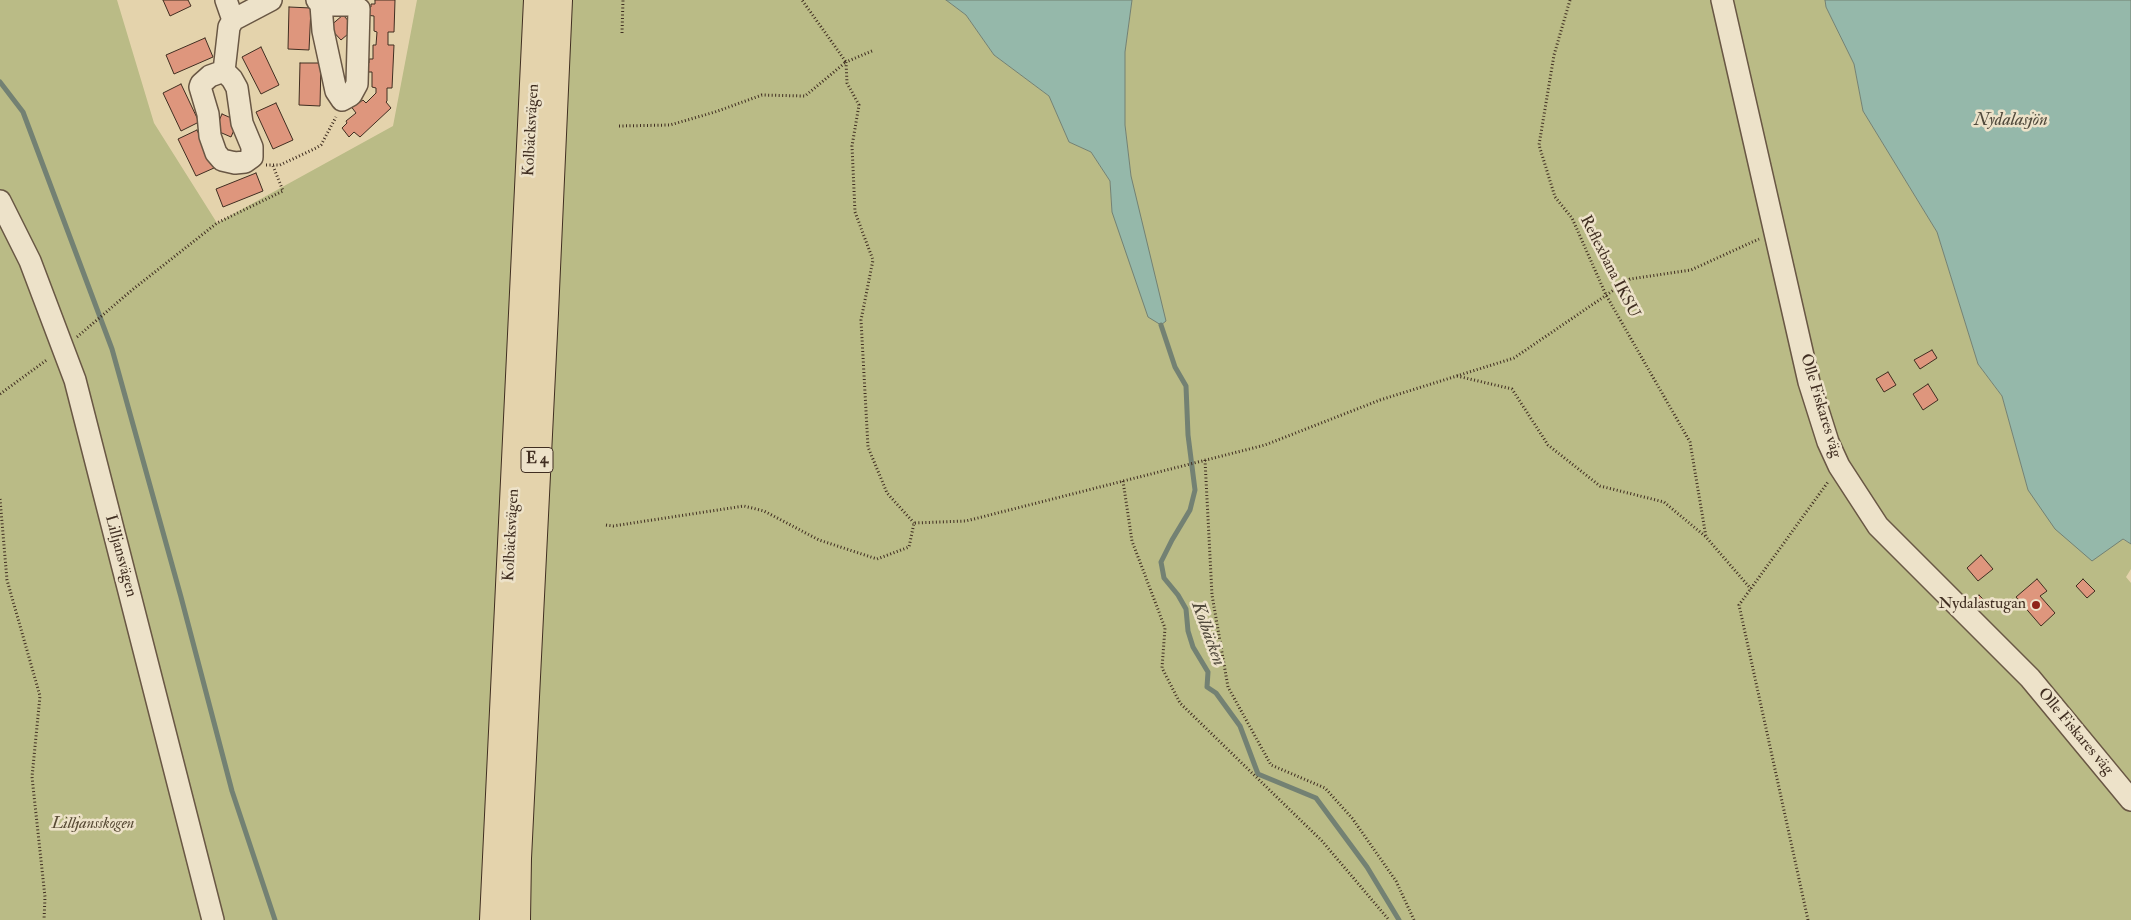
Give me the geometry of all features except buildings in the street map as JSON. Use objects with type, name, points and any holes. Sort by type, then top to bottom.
[{"type":"highway","name":"Kolbäcksvägen","points":[[494,920],[538,0]]},
{"type":"highway","name":"Kolbäcksvägen","points":[[516,920],[517,858],[558,0]]},
{"type":"street","points":[[224,71],[229,10],[272,0]]},
{"type":"street","name":"Olle Fiskares väg","points":[[1722,0],[1809,382],[1828,442],[1839,466],[1878,526],[2030,678],[2131,800]]},
{"type":"street","points":[[319,2],[351,5],[359,10],[357,84],[351,95],[342,100],[335,86],[319,2]]},
{"type":"street","points":[[224,71],[237,88],[241,117],[252,147],[252,157],[245,162],[230,163],[222,160],[214,149],[208,114],[200,88],[201,84],[210,76],[224,71]]},
{"type":"street","name":"Lilljansvägen","points":[[0,201],[30,261],[75,380],[212,920]]},
{"type":"path","points":[[622,33],[623,0]]},
{"type":"path","points":[[802,0],[846,62],[847,83],[859,105],[852,146],[856,212],[873,260],[861,320],[868,447],[887,493],[914,523]]},
{"type":"path","name":"Reflexbana IKSU","points":[[1570,0],[1554,56],[1539,146],[1555,197],[1572,218],[1606,295],[1690,442],[1706,537]]},
{"type":"path","points":[[619,126],[670,125],[715,112],[762,95],[805,96],[846,62],[872,51]]},
{"type":"path","points":[[252,157],[273,166],[292,160],[321,145],[336,118],[342,100]]},
{"type":"path","points":[[0,394],[64,348],[132,290],[217,223],[282,190],[273,166]]},
{"type":"path","points":[[914,523],[966,521],[1265,445],[1380,400],[1514,358],[1630,279],[1690,270],[1762,238]]},
{"type":"path","points":[[1456,376],[1512,389],[1548,445],[1600,486],[1664,502],[1706,537],[1751,589]]},
{"type":"path","points":[[1205,460],[1212,595],[1228,687],[1271,765],[1325,788],[1352,818],[1396,881],[1414,920]]},
{"type":"path","points":[[1808,920],[1739,605],[1839,466]]},
{"type":"path","points":[[1123,481],[1132,541],[1165,628],[1162,668],[1180,702],[1322,841],[1388,920]]},
{"type":"path","points":[[0,499],[7,580],[40,696],[32,778],[45,898],[44,920]]},
{"type":"path","points":[[606,525],[613,526],[744,506],[764,511],[819,540],[877,560],[909,547],[914,523]]},
{"type":"green space","name":"Lilljansskogen","points":[[0,0],[117,0],[154,123],[217,223],[393,126],[417,0],[946,0],[966,15],[994,55],[1049,96],[1069,142],[1091,152],[1110,181],[1112,212],[1131,176],[1125,125],[1125,52],[1132,0],[1825,0],[1826,7],[1854,64],[1863,111],[1937,232],[1978,364],[2002,396],[2028,490],[2131,544],[2131,569],[2126,577],[2131,583],[2131,920],[0,920]]},
{"type":"water","points":[[946,0],[1132,0],[1125,52],[1125,125],[1131,176],[1166,321],[1161,325],[1148,317],[1112,212],[1110,181],[1091,152],[1069,142],[1049,96],[994,55],[966,15]]},
{"type":"water","name":"Nydalasjön","points":[[1825,0],[2131,0],[2131,544],[2123,539],[2092,561],[2055,529],[2028,490],[2002,396],[1978,364],[1937,232],[1863,111],[1854,64],[1826,7]]},
{"type":"waterway","points":[[0,82],[23,112],[112,349],[181,597],[232,791],[275,920]]},
{"type":"waterway","name":"Kolbäcken","points":[[1161,325],[1175,367],[1186,386],[1188,435],[1195,490],[1190,510],[1161,562],[1164,578],[1178,595],[1186,609],[1188,631],[1193,647],[1208,672],[1207,687],[1216,693],[1240,726],[1258,774],[1316,798],[1367,867],[1399,920]]},
{"type":"place","name":"Nydalastugan","points":[[2036,605]]}]
